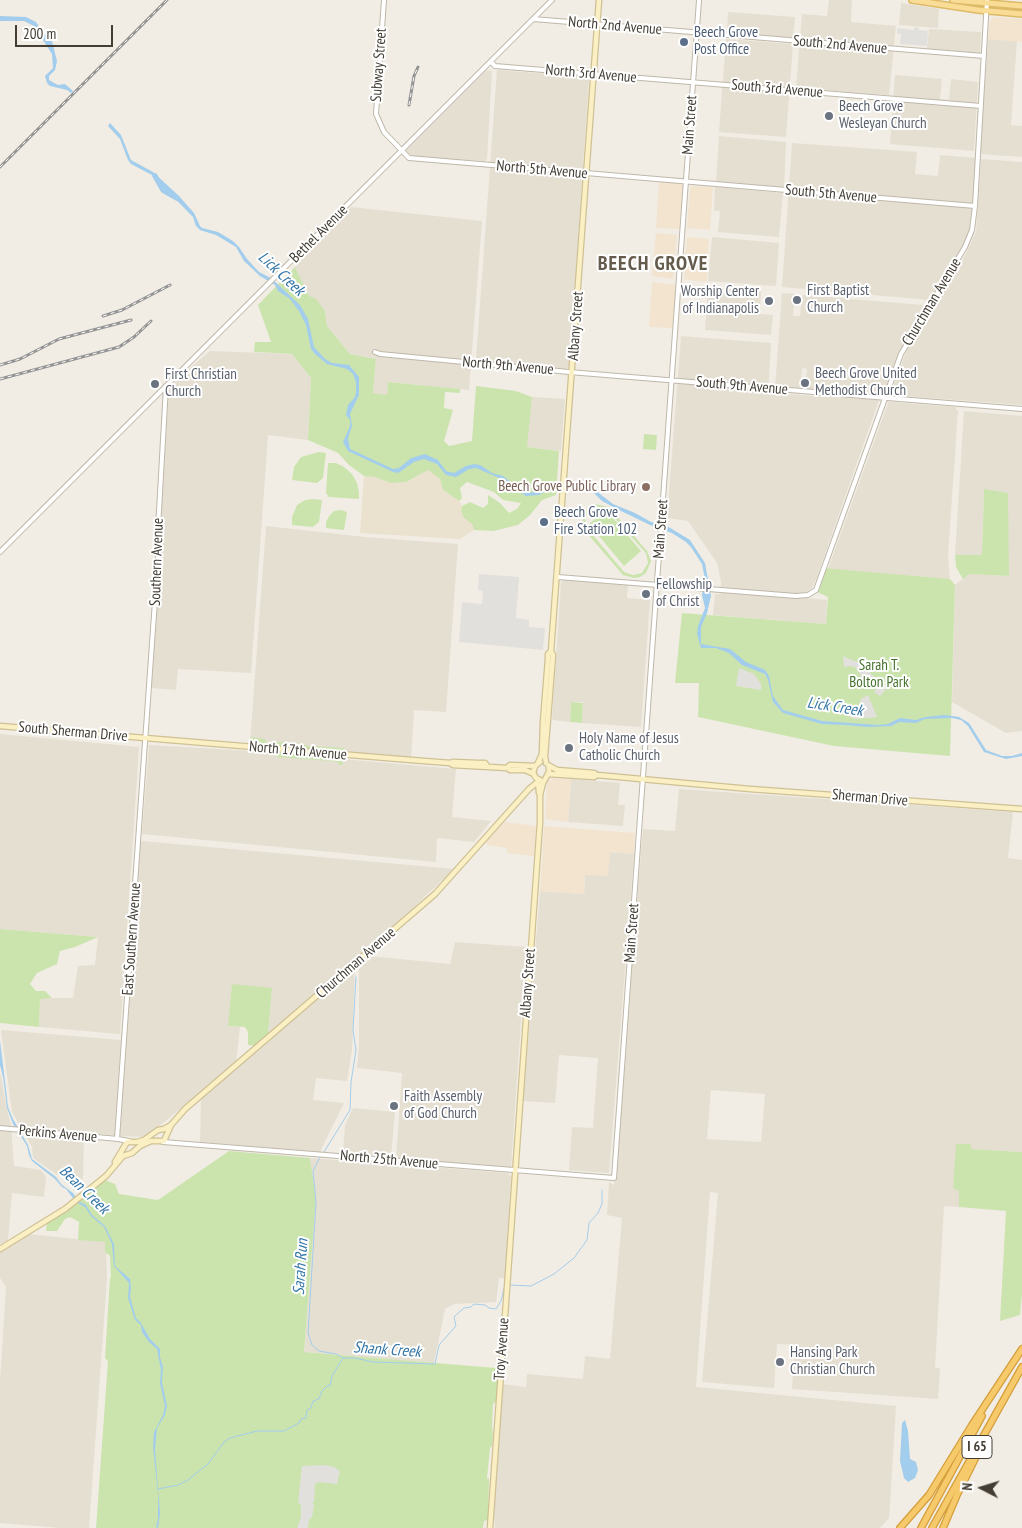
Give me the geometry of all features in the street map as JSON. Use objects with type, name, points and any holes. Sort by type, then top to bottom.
[{"type":"highway","name":"I 65","points":[[921,1528],[1000,1383],[1022,1349]]},
{"type":"highway","name":"I 65","points":[[932,1528],[1022,1367]]},
{"type":"highway","points":[[900,1528],[929,1495],[1000,1383]]},
{"type":"highway","points":[[943,1528],[957,1495],[1009,1390]]},
{"type":"main road","name":"Albany Street","points":[[540,796],[539,778],[547,764],[545,756],[553,655],[551,651],[558,577],[599,0]]},
{"type":"main road","points":[[912,0],[1022,14]]},
{"type":"main road","points":[[953,0],[1022,6]]},
{"type":"main road","name":"Albany Street","points":[[515,1171],[539,831],[540,796],[536,764],[542,754],[548,654],[551,651]]},
{"type":"main road","name":"South Sherman Drive","points":[[0,726],[146,738]]},
{"type":"main road","name":"North 17th Avenue","points":[[146,738],[450,763],[485,763],[487,766],[508,768],[510,770],[526,770],[539,778],[597,775]]},
{"type":"main road","name":"North 17th Avenue","points":[[508,768],[510,766],[547,764],[557,770],[643,780]]},
{"type":"main road","name":"Churchman Avenue","points":[[0,1249],[74,1202],[103,1177],[123,1156],[132,1153],[136,1148],[151,1141],[163,1142],[168,1136],[172,1125],[185,1109],[435,894],[539,778]]},
{"type":"main road","name":"Sherman Drive","points":[[643,780],[1022,809]]},
{"type":"main road","points":[[528,790],[540,796]]},
{"type":"main road","name":"Churchman Avenue","points":[[103,1177],[123,1147],[131,1142],[144,1140],[152,1136],[157,1130],[162,1130],[172,1125]]},
{"type":"main road","points":[[162,1130],[168,1136]]},
{"type":"main road","points":[[131,1142],[136,1148]]},
{"type":"main road","points":[[123,1147],[125,1152],[129,1153]]},
{"type":"main road","name":"Troy Avenue","points":[[490,1528],[515,1171]]},
{"type":"street","name":"Subway Street","points":[[384,0],[376,110],[381,127],[401,152]]},
{"type":"street","name":"Bethel Avenue","points":[[0,552],[552,0]]},
{"type":"street","name":"Main Street","points":[[614,1178],[699,0]]},
{"type":"street","name":"Churchman Avenue","points":[[657,585],[801,597],[810,595],[815,591],[907,342],[967,243],[973,225],[987,2]]},
{"type":"street","name":"North 2nd Avenue","points":[[533,19],[697,33]]},
{"type":"street","name":"South 2nd Avenue","points":[[697,33],[984,56]]},
{"type":"street","name":"North 3rd Avenue","points":[[491,62],[495,66],[693,82]]},
{"type":"street","name":"South 3rd Avenue","points":[[693,82],[981,106]]},
{"type":"street","name":"North 5th Avenue","points":[[401,152],[410,159],[686,182]]},
{"type":"street","name":"South 5th Avenue","points":[[686,182],[975,206]]},
{"type":"street","name":"North 9th Avenue","points":[[375,352],[380,354],[672,380]]},
{"type":"street","name":"South 9th Avenue","points":[[672,380],[1022,409]]},
{"type":"street","name":"Southern Avenue","points":[[146,738],[159,544],[158,529],[166,386]]},
{"type":"street","points":[[558,577],[657,585]]},
{"type":"street","name":"East Southern Avenue","points":[[117,1139],[146,738]]},
{"type":"street","name":"Perkins Avenue","points":[[0,1128],[131,1142]]},
{"type":"street","name":"Perkins Avenue","points":[[117,1139],[123,1147]]},
{"type":"street","name":"North 25th Avenue","points":[[163,1142],[614,1178]]},
{"type":"shaded area","points":[[829,0],[852,0],[851,22],[896,26],[889,95],[796,88],[802,14],[827,16]]},
{"type":"shaded area","points":[[901,3],[939,9],[938,28],[899,25]]},
{"type":"shaded area","points":[[728,12],[795,17],[793,38],[727,32]]},
{"type":"shaded area","points":[[994,17],[1022,19],[1022,42],[988,39],[990,21]]},
{"type":"shaded area","points":[[915,27],[919,28],[919,30],[928,31],[927,46],[900,44],[901,34],[897,34],[897,28],[914,30]]},
{"type":"shaded area","points":[[929,29],[981,32],[980,53],[927,49]]},
{"type":"shaded area","points":[[726,39],[793,44],[786,137],[719,132]]},
{"type":"shaded area","points":[[988,39],[1017,41],[1011,125],[1022,126],[1022,157],[980,154]]},
{"type":"shaded area","points":[[485,70],[492,71],[487,159],[485,161],[411,157],[405,150]]},
{"type":"shaded area","points":[[497,70],[587,77],[589,79],[569,367],[566,369],[478,362],[476,359]]},
{"type":"shaded area","points":[[895,75],[942,79],[940,99],[949,100],[951,79],[978,82],[974,151],[890,144]]},
{"type":"shaded area","points":[[719,136],[786,142],[784,188],[716,182]]},
{"type":"shaded area","points":[[792,143],[917,152],[915,174],[938,176],[940,155],[976,158],[972,222],[966,243],[930,300],[782,287]]},
{"type":"shaded area","points":[[981,159],[1022,162],[1022,405],[890,395],[909,344],[961,264],[976,232]]},
{"type":"shaded area","points":[[659,181],[682,183],[683,185],[681,227],[679,229],[656,228]]},
{"type":"shaded area","points":[[692,186],[713,187],[710,230],[687,228],[690,188]]},
{"type":"shaded area","points":[[715,187],[783,193],[779,237],[718,232],[720,211],[714,210]]},
{"type":"shaded area","points":[[351,207],[482,221],[469,390],[388,382],[387,395],[373,393],[376,359],[350,354],[327,326],[325,311],[309,297],[295,267]]},
{"type":"shaded area","points":[[656,233],[677,235],[673,279],[652,276]]},
{"type":"shaded area","points":[[687,237],[709,240],[707,280],[705,282],[684,279]]},
{"type":"shaded area","points":[[712,237],[779,243],[776,286],[708,281]]},
{"type":"shaded area","points":[[652,282],[676,285],[672,328],[649,327]]},
{"type":"shaded area","points":[[708,287],[761,291],[760,314],[773,315],[771,335],[705,330]]},
{"type":"shaded area","points":[[782,293],[795,294],[793,316],[800,316],[802,295],[924,305],[925,309],[882,396],[805,389],[807,369],[802,368],[800,390],[775,388]]},
{"type":"shaded area","points":[[681,336],[771,343],[768,393],[879,400],[817,577],[812,588],[805,593],[805,598],[827,600],[826,624],[713,615],[715,594],[721,594],[721,581],[717,563],[688,521],[667,518]]},
{"type":"shaded area","points":[[210,351],[292,354],[311,378],[308,440],[268,435],[251,673],[178,669],[176,690],[151,688],[169,388]]},
{"type":"shaded area","points":[[532,397],[565,399],[561,451],[526,447]]},
{"type":"shaded area","points":[[888,403],[955,407],[958,411],[948,555],[950,579],[828,569]]},
{"type":"shaded area","points":[[964,411],[1022,416],[1022,731],[1006,733],[952,702],[955,585],[969,574],[1009,576],[984,489],[982,556],[955,555]]},
{"type":"shaded area","points":[[428,470],[440,478],[443,490],[459,501],[464,518],[472,524],[474,530],[460,539],[360,533],[364,476],[375,477],[391,483],[406,482]]},
{"type":"shaded area","points":[[266,526],[365,537],[458,544],[446,712],[414,710],[411,758],[250,743]]},
{"type":"shaded area","points":[[479,574],[519,577],[516,618],[529,620],[529,627],[545,628],[543,650],[459,642],[462,602],[482,604],[483,591],[478,590]]},
{"type":"shaded area","points":[[565,580],[628,585],[627,598],[650,600],[641,727],[582,723],[583,702],[571,702],[570,722],[552,720],[561,582]]},
{"type":"shaded area","points":[[843,656],[859,663],[887,688],[880,696],[874,692],[880,685],[871,678],[866,683],[855,667],[844,667]]},
{"type":"shaded area","points":[[739,668],[754,674],[761,684],[761,690],[736,686]]},
{"type":"shaded area","points":[[868,695],[877,717],[855,719],[838,712],[843,706],[849,712],[856,713],[861,699]]},
{"type":"shaded area","points":[[0,734],[139,747],[120,1034],[39,1027],[40,998],[73,998],[78,966],[95,965],[98,937],[0,929]]},
{"type":"shaded area","points":[[149,745],[251,751],[456,769],[452,817],[491,821],[474,842],[437,838],[436,862],[142,834]]},
{"type":"shaded area","points":[[552,778],[571,779],[568,822],[545,819],[547,782]]},
{"type":"shaded area","points":[[571,779],[620,783],[618,805],[625,805],[623,826],[568,822]]},
{"type":"shaded area","points":[[679,789],[1013,812],[1008,858],[1022,860],[1022,1152],[971,1149],[971,1145],[959,1191],[959,1207],[944,1206],[935,1368],[940,1368],[938,1399],[792,1389],[795,1345],[777,1344],[774,1388],[702,1382],[718,1193],[710,1192],[696,1387],[896,1406],[889,1518],[880,1528],[495,1528],[494,1513],[502,1384],[526,1387],[527,1374],[583,1379],[585,1356],[610,1359],[622,1218],[607,1215],[609,1182],[614,1185],[643,829],[675,831]],"holes":[[[711,1090],[765,1094],[761,1142],[707,1139]]]},
{"type":"shaded area","points":[[505,822],[536,826],[534,856],[507,853],[507,848],[487,845],[487,840]]},
{"type":"shaded area","points":[[544,826],[635,833],[634,854],[610,852],[608,876],[585,875],[584,894],[540,891]]},
{"type":"shaded area","points":[[142,841],[454,869],[414,907],[268,1035],[272,988],[228,1026],[240,1027],[236,1063],[146,1137],[120,1136],[140,843]]},
{"type":"shaded area","points":[[610,852],[634,854],[609,1173],[569,1170],[572,1127],[593,1128],[598,1058],[559,1055],[555,1103],[523,1101],[540,891],[584,894],[585,875]]},
{"type":"shaded area","points":[[455,942],[526,947],[511,1168],[396,1158],[402,1073],[357,1068],[359,1046],[359,966],[369,956],[450,964]]},
{"type":"shaded area","points":[[355,967],[352,1050],[347,1081],[316,1078],[313,1100],[344,1103],[320,1152],[200,1142],[201,1099]]},
{"type":"shaded area","points":[[1,1030],[121,1040],[115,1135],[84,1133],[83,1179],[59,1176],[33,1158],[32,1147],[12,1112]]},
{"type":"shaded area","points":[[0,1075],[11,1126],[14,1166],[41,1170],[46,1177],[44,1197],[12,1193],[8,1240],[0,1244]]},
{"type":"shaded area","points":[[353,1108],[395,1112],[391,1157],[343,1152],[345,1125]]},
{"type":"shaded area","points":[[310,1158],[508,1173],[511,1177],[505,1278],[499,1278],[496,1302],[454,1304],[445,1309],[434,1363],[304,1352],[316,1199]]},
{"type":"shaded area","points":[[28,1234],[106,1242],[107,1279],[89,1528],[61,1528],[0,1523],[0,1381],[6,1287],[0,1278],[0,1252]]},
{"type":"shaded area","points":[[324,1465],[334,1467],[340,1471],[337,1484],[319,1482],[315,1484],[314,1502],[312,1503],[314,1505],[308,1528],[297,1528],[301,1517],[301,1505],[298,1502],[302,1466]]},
{"type":"green space","points":[[295,267],[309,296],[316,299],[325,311],[327,326],[350,354],[376,359],[373,393],[387,395],[388,382],[460,389],[460,393],[445,392],[444,408],[453,410],[444,441],[449,446],[472,441],[476,386],[516,391],[532,397],[527,447],[559,451],[556,495],[542,500],[530,515],[518,525],[493,531],[474,530],[472,524],[464,518],[461,511],[462,506],[470,502],[483,508],[488,504],[488,495],[500,503],[509,513],[517,509],[521,503],[503,500],[494,492],[467,482],[460,488],[462,498],[459,501],[443,490],[440,479],[428,470],[406,482],[391,483],[375,477],[364,476],[349,465],[338,453],[308,440],[311,378],[292,354],[254,352],[255,342],[271,342],[258,305]]},
{"type":"green space","points":[[644,434],[657,435],[656,450],[643,449]]},
{"type":"green space","points":[[319,452],[326,453],[323,478],[317,483],[292,480],[294,467],[301,457]]},
{"type":"green space","points":[[328,463],[336,463],[352,474],[357,483],[359,499],[329,497],[326,493]]},
{"type":"green space","points":[[984,489],[1008,493],[1009,576],[969,574],[963,579],[956,567],[955,555],[982,555]]},
{"type":"green space","points":[[305,500],[322,500],[319,522],[313,527],[292,525],[292,517],[297,505]]},
{"type":"green space","points":[[595,504],[609,507],[647,551],[651,561],[646,573],[634,578],[623,575],[586,532],[582,524],[587,509]],"holes":[[[598,507],[608,511],[646,553],[648,563],[642,573],[633,575],[624,572],[587,528],[585,519],[593,509]]]},
{"type":"green space","points":[[341,510],[347,512],[344,530],[326,528],[329,516],[334,511]]},
{"type":"green space","points":[[606,510],[641,551],[624,566],[589,524]]},
{"type":"green space","name":"Sarah T. Bolton Park","points":[[824,568],[950,579],[955,585],[950,756],[834,746],[698,717],[699,683],[675,683],[682,613],[826,624],[828,597],[815,591]]},
{"type":"green space","points":[[571,702],[583,703],[582,723],[570,722]]},
{"type":"green space","points":[[250,737],[265,739],[266,742],[344,748],[341,752],[251,745]]},
{"type":"green space","points":[[276,752],[342,758],[343,763],[339,765],[339,763],[333,761],[276,757]]},
{"type":"green space","points":[[0,929],[98,937],[60,951],[57,964],[37,973],[30,984],[36,991],[45,991],[52,998],[40,999],[39,1027],[0,1023]]},
{"type":"green space","points":[[232,984],[272,988],[268,1035],[257,1046],[248,1045],[248,1032],[245,1027],[228,1026]]},
{"type":"green space","points":[[956,1144],[971,1144],[971,1149],[1022,1152],[1022,1294],[1020,1315],[1000,1321],[1006,1211],[959,1207],[959,1191],[953,1188]]},
{"type":"green space","points":[[229,1151],[310,1158],[316,1199],[304,1352],[496,1368],[495,1380],[498,1380],[496,1402],[493,1404],[493,1435],[487,1478],[489,1479],[488,1520],[484,1521],[483,1528],[96,1528],[108,1361],[105,1358],[111,1277],[110,1256],[105,1252],[105,1242],[78,1240],[79,1222],[70,1217],[65,1219],[57,1231],[46,1231],[47,1223],[105,1180],[115,1184],[119,1194],[158,1200]]},
{"type":"water","points":[[0,16],[26,17],[36,22],[52,41],[57,61],[55,70],[49,76],[49,80],[58,85],[65,84],[73,91],[71,93],[67,90],[50,86],[47,83],[45,76],[53,68],[52,54],[34,26],[24,21],[0,21]]},
{"type":"water","name":"Lick Creek","points":[[110,123],[121,135],[131,160],[153,172],[179,196],[194,213],[202,228],[218,232],[233,241],[259,272],[271,278],[300,305],[308,319],[314,347],[325,359],[332,363],[349,365],[359,377],[359,395],[350,414],[352,426],[348,438],[350,449],[393,469],[399,468],[411,458],[425,454],[438,460],[446,471],[454,473],[466,466],[480,465],[492,473],[503,476],[525,493],[536,492],[550,484],[556,483],[591,487],[613,504],[651,522],[667,526],[690,540],[705,563],[711,596],[701,627],[701,644],[730,649],[746,662],[765,670],[769,676],[773,696],[783,710],[822,721],[878,725],[888,724],[900,718],[916,720],[945,715],[959,717],[969,723],[986,750],[1002,756],[1022,753],[1022,756],[1006,759],[984,752],[968,726],[961,720],[952,718],[925,719],[916,723],[899,722],[891,726],[868,727],[822,724],[783,713],[773,702],[765,674],[742,665],[729,653],[716,648],[701,648],[697,634],[705,608],[702,595],[705,579],[702,564],[691,547],[672,533],[650,525],[602,501],[593,492],[570,487],[554,487],[539,495],[526,496],[497,477],[476,468],[469,469],[456,477],[446,475],[437,464],[424,459],[414,462],[398,473],[348,451],[343,442],[350,426],[350,420],[346,415],[348,405],[355,397],[356,392],[356,382],[353,374],[347,369],[327,364],[315,354],[311,349],[306,325],[299,311],[290,299],[278,291],[275,285],[260,276],[244,261],[236,247],[216,235],[200,230],[196,226],[193,217],[152,175],[131,164],[120,139],[108,126]]},
{"type":"water","name":"Bean Creek","points":[[0,1040],[8,1107],[28,1145],[32,1159],[56,1177],[105,1226],[114,1244],[115,1266],[130,1279],[130,1297],[136,1318],[141,1323],[150,1339],[160,1349],[163,1367],[162,1382],[167,1406],[165,1415],[157,1428],[155,1450],[160,1514],[158,1528],[156,1527],[158,1519],[158,1493],[153,1447],[154,1432],[163,1415],[165,1406],[160,1383],[161,1370],[157,1349],[149,1342],[142,1332],[141,1325],[135,1320],[128,1298],[129,1283],[114,1266],[112,1244],[104,1227],[91,1216],[85,1207],[76,1202],[66,1189],[32,1161],[27,1146],[13,1124],[7,1108],[0,1065]]},
{"type":"water","points":[[905,1420],[908,1431],[910,1459],[916,1462],[918,1470],[915,1478],[908,1482],[904,1478],[900,1461],[902,1423]]},
{"type":"waterway","name":"Lick Creek","points":[[155,176],[163,190],[177,198]]},
{"type":"waterway","points":[[324,1152],[350,1110],[351,1082],[356,1050],[353,1031],[356,977]]},
{"type":"waterway","name":"Sarah Run","points":[[320,1157],[313,1171],[316,1202],[308,1333],[312,1345],[319,1351],[336,1354],[343,1358]]},
{"type":"waterway","points":[[510,1285],[531,1286],[554,1274],[574,1258],[587,1240],[589,1223],[598,1213],[602,1204],[602,1190]]},
{"type":"waterway","name":"Shank Creek","points":[[158,1489],[178,1485],[188,1480],[208,1464],[224,1442],[230,1438],[257,1431],[284,1431],[299,1423],[301,1419],[306,1418],[307,1410],[311,1408],[313,1401],[319,1399],[322,1391],[327,1386],[330,1386],[332,1376],[343,1358],[355,1358],[373,1362],[435,1364],[439,1345],[456,1326],[454,1317],[464,1308],[471,1307],[474,1304],[496,1309],[501,1301],[504,1288]]},
{"type":"railway","points":[[0,167],[167,0]]},
{"type":"railway","points":[[409,105],[414,76],[418,67]]},
{"type":"railway","points":[[103,316],[122,310],[170,285]]},
{"type":"railway","points":[[0,365],[20,359],[59,339],[131,320]]},
{"type":"railway","points":[[0,379],[119,347],[134,337],[151,321]]},
{"type":"place","name":"Beech Grove Post Office","points":[[684,42]]},
{"type":"place","name":"Beech Grove Wesleyan Church","points":[[829,116]]},
{"type":"place","name":"First Baptist Church","points":[[797,300]]},
{"type":"place","name":"Worship Center of Indianapolis","points":[[769,301]]},
{"type":"place","name":"Beech Grove United Methodist Church","points":[[805,383]]},
{"type":"place","name":"First Christian Church","points":[[155,384]]},
{"type":"place","name":"Beech Grove Public Library","points":[[646,487]]},
{"type":"place","name":"Beech Grove Fire Station 102","points":[[544,522]]},
{"type":"place","name":"Fellowship of Christ","points":[[646,594]]},
{"type":"place","name":"Holy Name of Jesus Catholic Church","points":[[569,748]]},
{"type":"place","name":"Faith Assembly of God Church","points":[[394,1106]]},
{"type":"place","name":"Hansing Park Christian Church","points":[[780,1362]]},
{"type":"district","name":"BEECH GROVE","points":[[653,264]]}]
